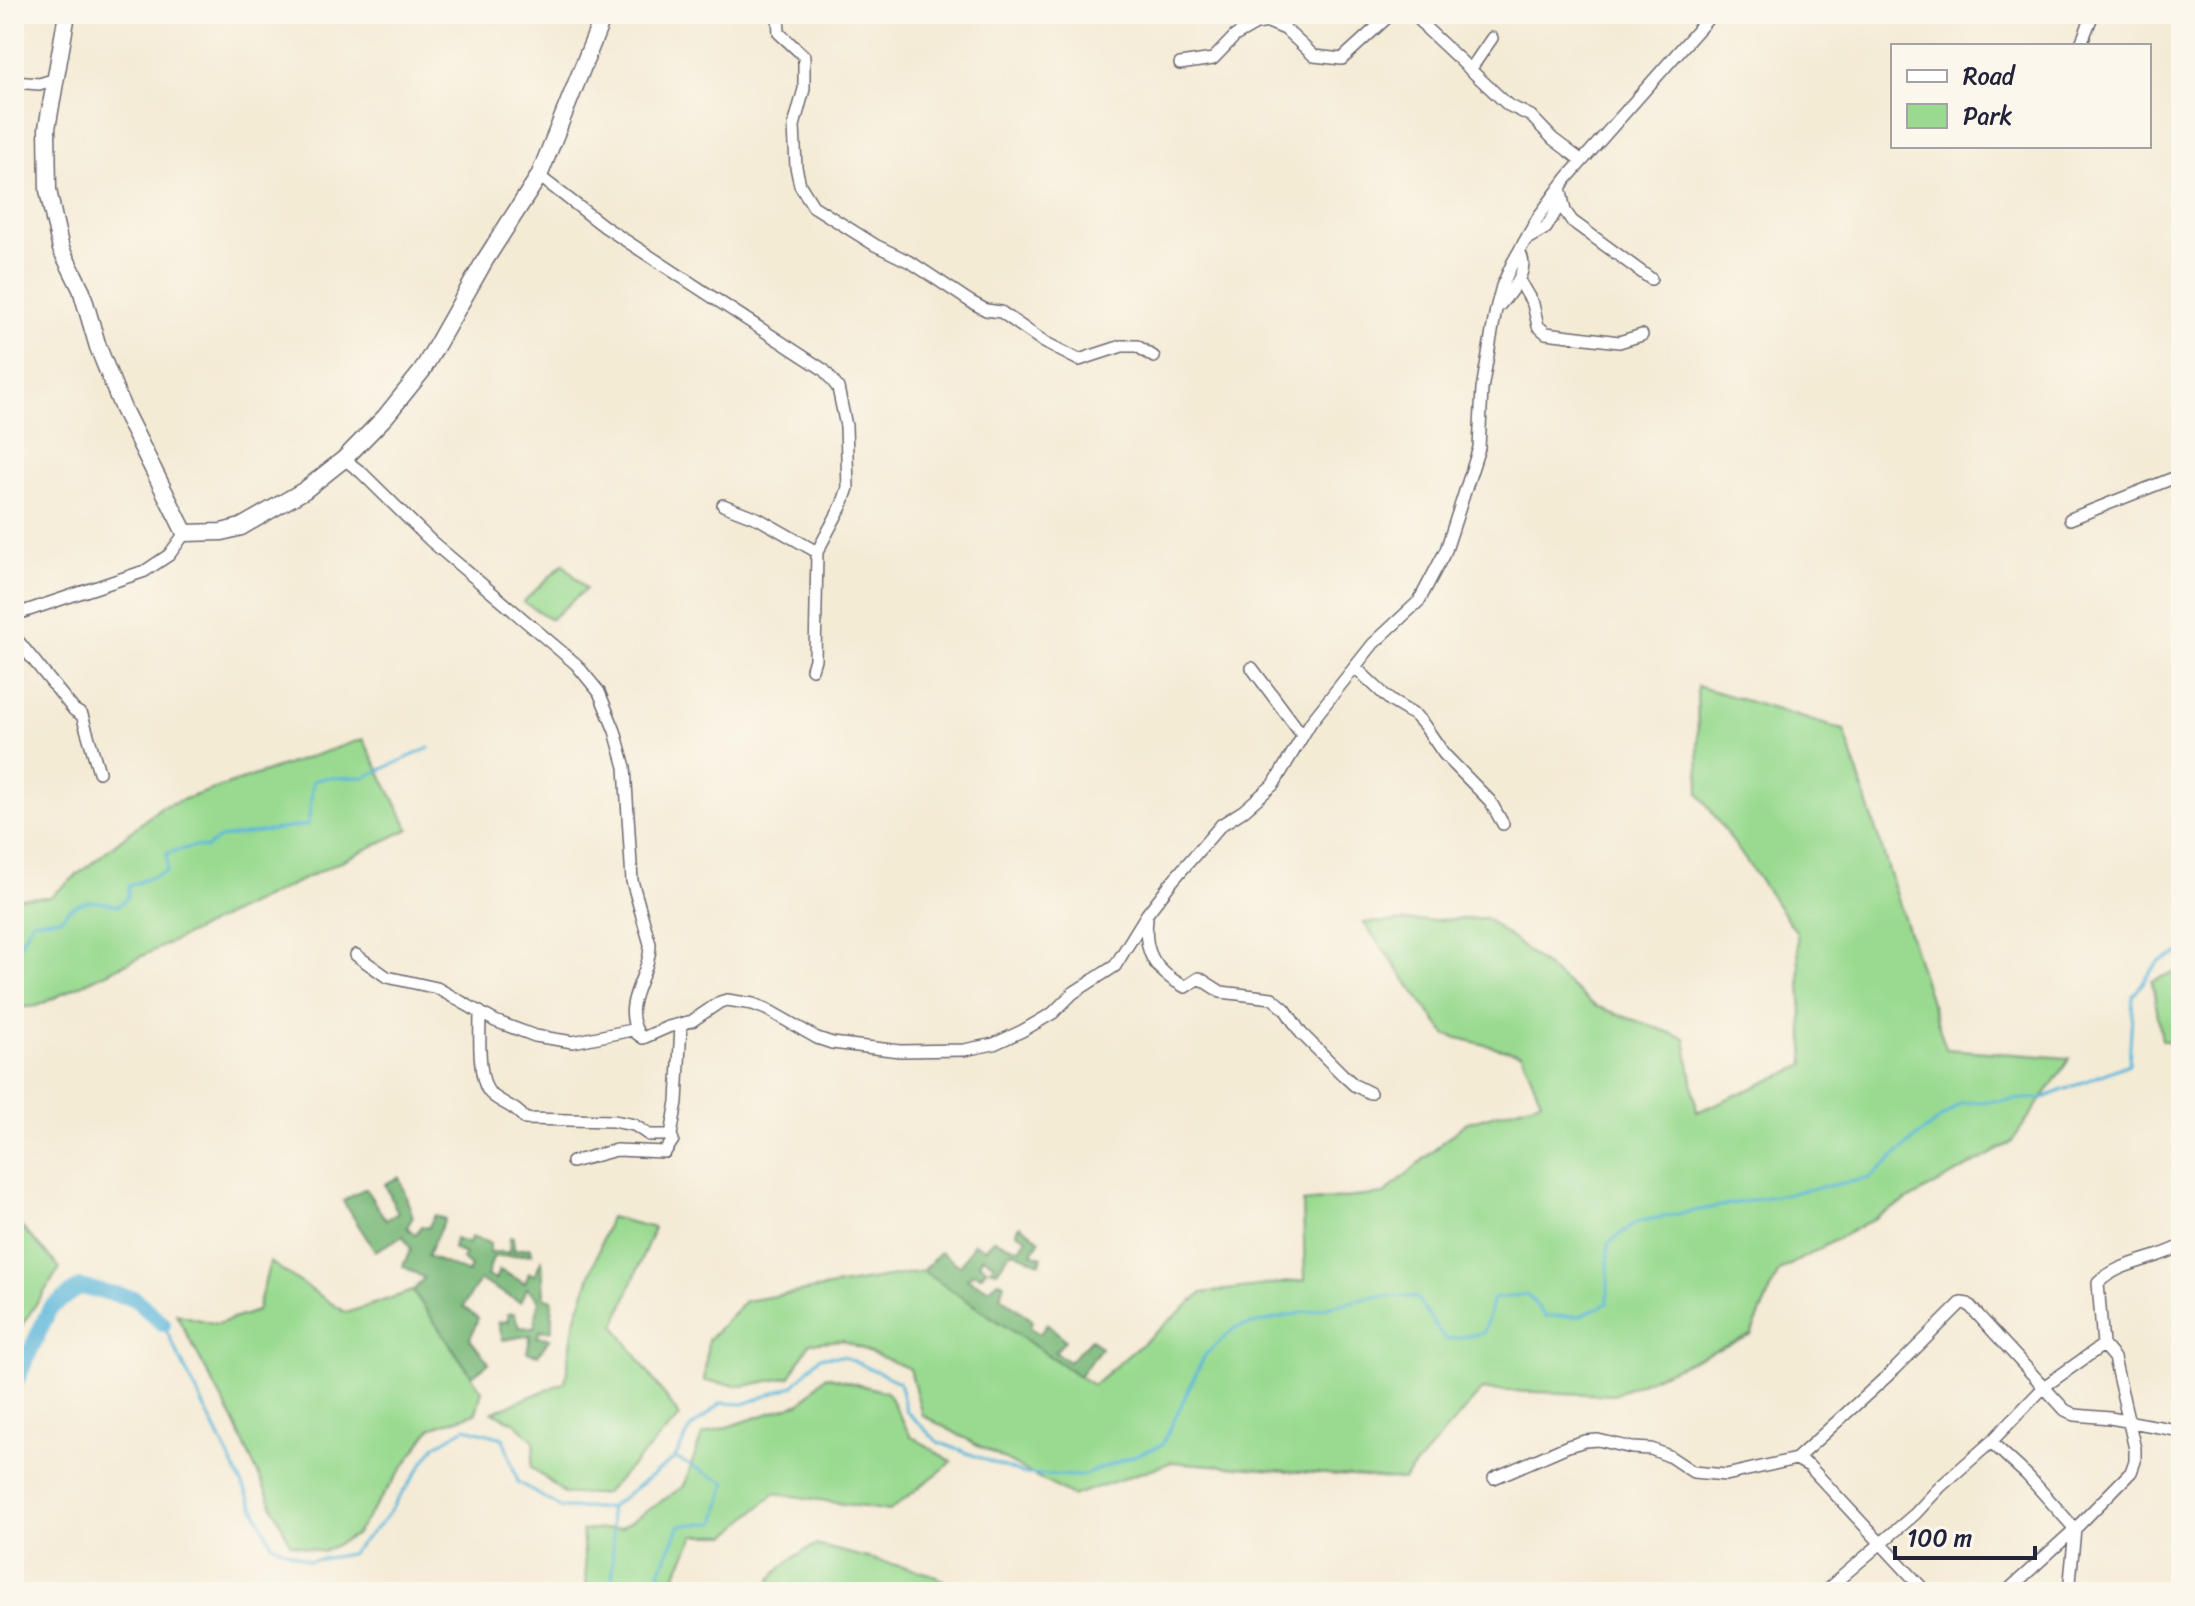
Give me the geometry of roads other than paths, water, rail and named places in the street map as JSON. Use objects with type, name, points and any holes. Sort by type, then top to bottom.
[{"type":"main road","points":[[67,14],[47,128],[48,190],[61,249],[81,289],[98,347],[123,409],[185,533],[222,532],[241,527],[305,490],[344,459],[385,417],[422,371],[485,260],[539,176],[604,14]]},
{"type":"street","points":[[778,14],[779,33],[804,56],[804,89],[794,126],[796,167],[800,185],[813,206],[875,245],[912,263],[971,302],[986,310],[1001,312],[1044,342],[1079,360],[1122,346],[1137,346],[1154,357]]},
{"type":"street","points":[[1180,64],[1213,59],[1235,36],[1256,24],[1268,22],[1285,29],[1314,56],[1342,59],[1391,14]]},
{"type":"street","points":[[1415,14],[1508,105],[1531,116],[1553,139],[1582,161]]},
{"type":"street","points":[[643,1038],[692,1021],[720,1002],[739,1001],[766,1009],[817,1038],[832,1043],[900,1051],[982,1047],[1008,1039],[1036,1024],[1088,983],[1109,972],[1147,914],[1213,834],[1274,784],[1293,756],[1302,735],[1373,644],[1419,601],[1446,550],[1479,448],[1482,389],[1502,286],[1539,216],[1560,187],[1712,14]]},
{"type":"street","points":[[2081,44],[2093,14]]},
{"type":"street","points":[[1470,70],[1492,38]]},
{"type":"street","points":[[14,82],[39,84],[56,79]]},
{"type":"street","points":[[539,176],[605,227],[824,370],[838,388],[846,426],[848,488],[817,552],[815,659],[812,669]]},
{"type":"street","points":[[1560,187],[1565,211],[1572,221],[1651,279]]},
{"type":"street","points":[[1527,239],[1546,228],[1562,201]]},
{"type":"street","points":[[1496,309],[1519,280],[1523,260],[1520,253]]},
{"type":"street","points":[[1519,280],[1533,304],[1538,326],[1546,333],[1619,342],[1642,335]]},
{"type":"street","points":[[344,459],[431,541],[576,664],[599,692],[625,767],[630,869],[650,944],[631,1015],[636,1030],[643,1038]]},
{"type":"street","points":[[2070,519],[2181,475]]},
{"type":"street","points":[[723,505],[759,519],[817,552]]},
{"type":"street","points":[[14,615],[145,571],[169,555],[185,533]]},
{"type":"street","points":[[14,636],[74,710],[82,715],[99,772]]},
{"type":"street","points":[[1252,668],[1302,735]]},
{"type":"street","points":[[1356,668],[1391,701],[1416,716],[1444,754],[1490,801],[1503,824]]},
{"type":"street","points":[[1147,914],[1145,938],[1148,950],[1172,981],[1185,987],[1199,978],[1221,992],[1272,998],[1336,1068],[1354,1085],[1370,1093]]},
{"type":"street","points":[[356,955],[387,977],[437,988],[495,1021],[535,1036],[560,1041],[588,1041],[632,1030],[643,1038]]},
{"type":"street","points":[[480,1012],[480,1052],[486,1087],[525,1119],[613,1121],[634,1125],[649,1135],[671,1135]]},
{"type":"street","points":[[572,1162],[616,1150],[665,1152],[673,1140],[681,1025]]},
{"type":"street","points":[[2006,1592],[2131,1472],[2135,1449],[2114,1358],[2103,1345],[2098,1283],[2110,1271],[2181,1246]]},
{"type":"street","points":[[1494,1478],[1568,1446],[1598,1440],[1651,1449],[1669,1456],[1693,1472],[1726,1475],[1796,1459],[1896,1368],[1961,1303],[1968,1304],[2065,1410],[2075,1415],[2181,1431]]},
{"type":"street","points":[[1824,1592],[1880,1545],[1991,1442],[2045,1386],[2103,1345]]},
{"type":"street","points":[[1991,1442],[2027,1475],[2075,1529],[2069,1592]]},
{"type":"street","points":[[1796,1459],[1809,1466],[1926,1592]]},
{"type":"waterway","points":[[14,946],[19,946],[32,921],[61,918],[73,907],[87,902],[118,906],[128,897],[129,886],[167,871],[167,853],[196,846],[206,848],[219,838],[308,825],[313,781],[365,777],[429,748]]},
{"type":"waterway","points":[[163,1324],[272,1544],[309,1561],[350,1554],[383,1521],[436,1445],[466,1428],[503,1438],[518,1482],[561,1508],[609,1508],[675,1458],[691,1428],[721,1403],[744,1404],[793,1386],[820,1357],[843,1356],[899,1382],[906,1411],[938,1442],[1023,1474],[1081,1476],[1162,1445],[1205,1355],[1235,1328],[1376,1296],[1416,1297],[1445,1340],[1484,1333],[1493,1299],[1527,1294],[1545,1316],[1579,1316],[1608,1303],[1608,1244],[1636,1222],[1870,1178],[1961,1103],[2043,1098],[2129,1064],[2133,996],[2158,962],[2181,953]]},
{"type":"waterway","points":[[14,1386],[50,1308],[80,1287],[134,1298],[163,1324]]},
{"type":"waterway","points":[[668,1592],[660,1571],[680,1525],[715,1523],[726,1483],[675,1458]]},
{"type":"waterway","points":[[609,1508],[613,1536],[612,1592]]}]
